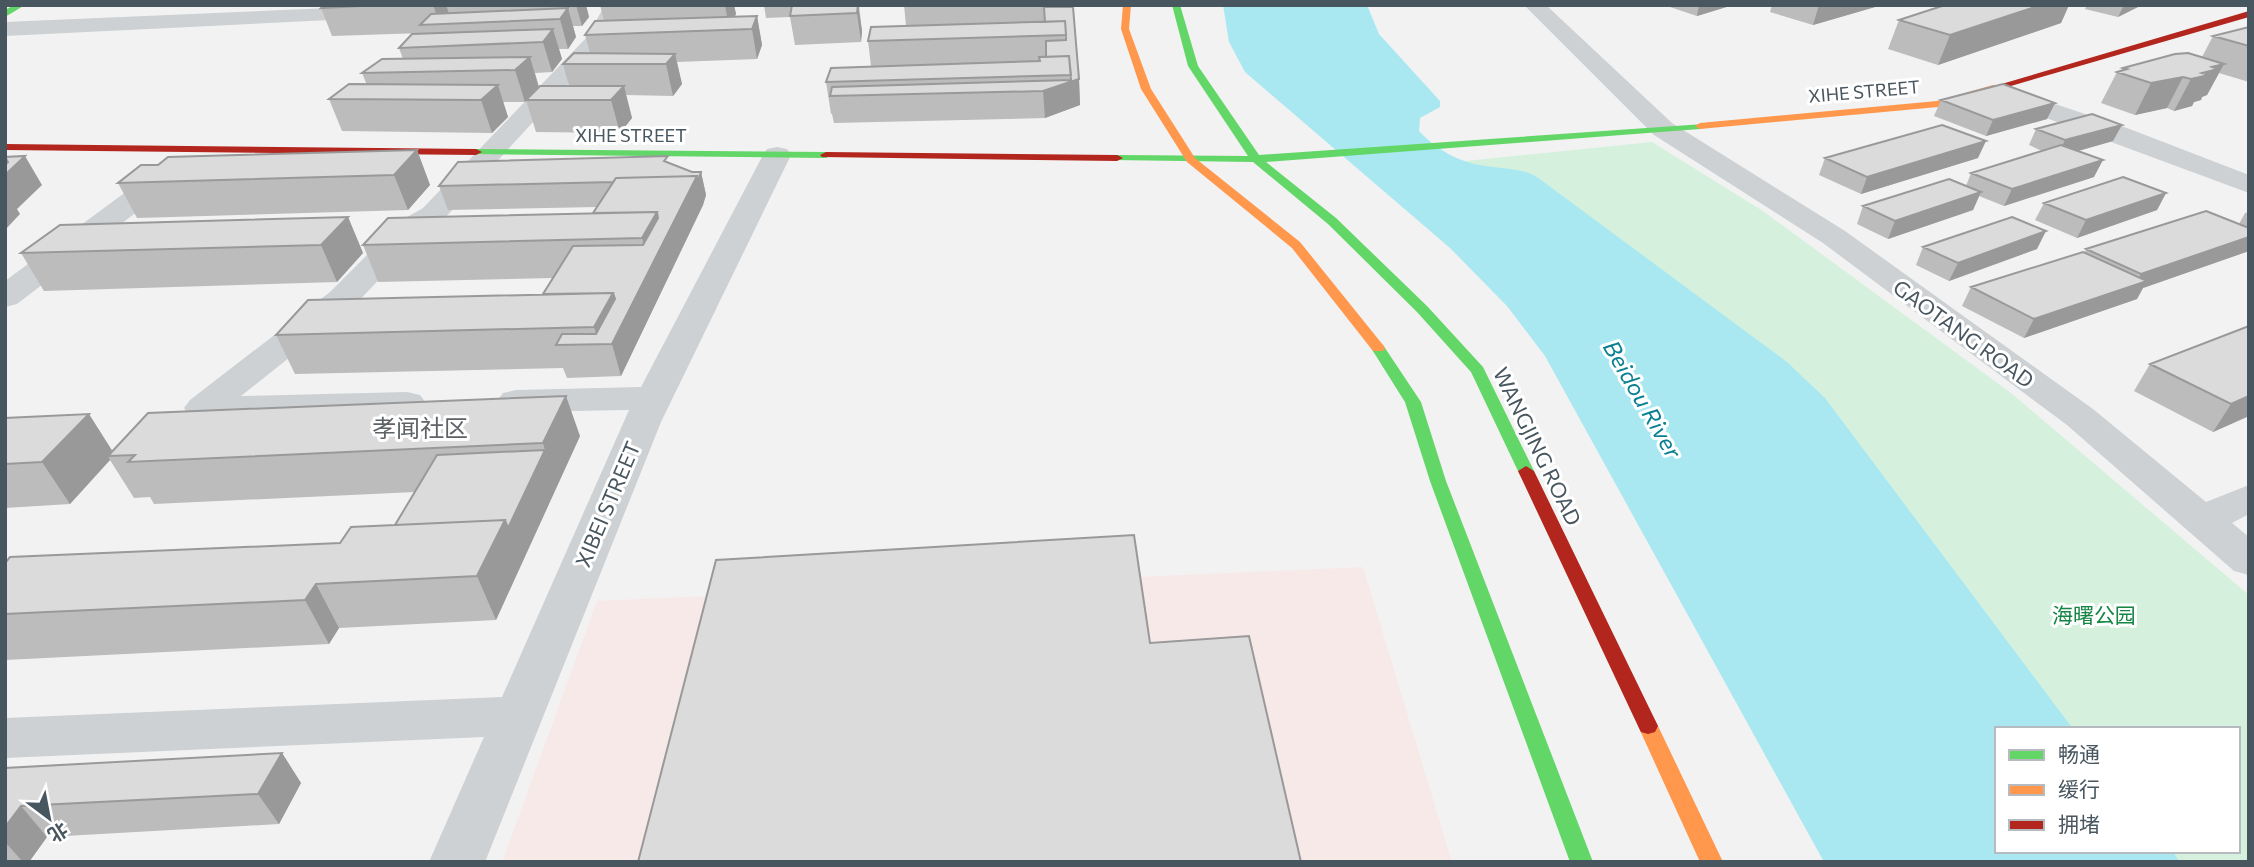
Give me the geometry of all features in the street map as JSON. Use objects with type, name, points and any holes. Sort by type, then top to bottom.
[{"type":"street","points":[[5,14],[21,5]]},
{"type":"street","points":[[1127,5],[1125,29],[1146,89],[1191,160],[1296,245],[1372,338],[1413,402],[1438,481],[1582,862]]},
{"type":"street","name":"WANGJING ROAD","points":[[1176,5],[1194,66],[1256,159],[1332,221],[1422,309],[1478,369],[1712,862]]},
{"type":"street","name":"GAOTANG ROAD","points":[[1534,5],[1662,129],[1845,245],[2080,417],[2249,560]]},
{"type":"street","points":[[587,9],[616,7]]},
{"type":"street","points":[[435,403],[203,408],[341,299],[413,226],[433,215],[596,40],[616,7]]},
{"type":"street","points":[[5,29],[330,14],[394,16]]},
{"type":"street","name":"XIHE STREET","points":[[5,147],[487,154],[1256,159],[1662,129],[1938,104],[2249,14]]},
{"type":"street","points":[[1990,89],[2118,134],[2249,185]]},
{"type":"street","points":[[5,297],[203,148]]},
{"type":"street","name":"XIBEI STREET","points":[[457,862],[654,398],[777,155]]},
{"type":"street","points":[[490,401],[654,398]]},
{"type":"street","points":[[2202,520],[2249,498]]},
{"type":"street","points":[[5,738],[518,716]]},
{"type":"shaded area","points":[[1363,567],[1452,862],[502,862],[597,601]]},
{"type":"green space","name":"海曙公园","points":[[1652,142],[1763,211],[2011,393],[2249,595],[2249,862],[2137,862],[2130,853],[2240,853],[2240,727],[2034,727],[1446,163]]},
{"type":"water","name":"Beidou River","points":[[1223,5],[1367,5],[1379,34],[1440,101],[1440,107],[1420,118],[1419,131],[1427,139],[1462,160],[1521,171],[1537,177],[1787,362],[1825,398],[2072,727],[1995,727],[1995,853],[2173,853],[2180,862],[1824,862],[1545,356],[1507,306],[1450,248],[1245,72],[1229,42]]},
{"type":"building","points":[[324,5],[379,5],[321,8]]},
{"type":"building","points":[[792,5],[858,5],[857,13],[790,16]]},
{"type":"building","points":[[1945,5],[2041,5],[1950,35],[1899,20]]},
{"type":"building","points":[[1044,7],[1073,7],[1079,79],[1043,91],[830,96],[832,87],[1071,80],[1069,56],[1046,57],[1046,41],[1066,40],[1066,35],[1065,21],[1045,22]]},
{"type":"building","points":[[568,8],[560,19],[420,25],[431,14]]},
{"type":"building","points":[[757,16],[752,29],[585,35],[595,21]]},
{"type":"building","points":[[1065,21],[1066,35],[868,41],[871,27]]},
{"type":"building","points":[[2249,27],[2249,46],[2213,36]]},
{"type":"building","points":[[553,29],[543,42],[399,48],[412,34]]},
{"type":"building","points":[[574,53],[675,54],[666,64],[563,64]]},
{"type":"building","points":[[2188,53],[2224,64],[2212,67],[2218,69],[2202,73],[2209,75],[2151,83],[2117,72],[2175,54]]},
{"type":"building","points":[[1069,56],[1071,75],[826,82],[831,68],[1040,61],[1039,57]]},
{"type":"building","points":[[530,57],[515,70],[362,73],[382,59]]},
{"type":"building","points":[[349,84],[498,85],[481,100],[329,99]]},
{"type":"building","points":[[2003,84],[2055,103],[1993,120],[1941,100]]},
{"type":"building","points":[[540,86],[624,86],[611,100],[526,100]]},
{"type":"building","points":[[2092,114],[2122,125],[2065,140],[2036,129]]},
{"type":"building","points":[[1942,125],[1986,141],[1867,177],[1825,158]]},
{"type":"building","points":[[2061,145],[2103,160],[2012,189],[1971,173]]},
{"type":"building","points":[[417,150],[394,175],[118,183],[141,165],[158,165],[168,157]]},
{"type":"building","points":[[25,156],[5,175],[5,165],[8,162],[5,157]]},
{"type":"building","points":[[668,156],[664,161],[692,172],[701,172],[698,181],[697,176],[616,178],[613,182],[439,186],[458,162]]},
{"type":"building","points":[[697,176],[612,344],[556,345],[562,334],[596,334],[615,299],[613,293],[543,294],[573,246],[643,245],[658,218],[657,212],[593,213],[616,178]]},
{"type":"building","points":[[2123,177],[2166,193],[2086,220],[2044,203]]},
{"type":"building","points":[[1949,179],[1981,192],[1895,221],[1863,206]]},
{"type":"building","points":[[2206,211],[2249,228],[2249,237],[2141,274],[2086,249]]},
{"type":"building","points":[[657,212],[642,238],[363,245],[388,218]]},
{"type":"building","points":[[348,217],[321,245],[21,253],[60,225]]},
{"type":"building","points":[[2012,217],[2046,231],[1958,263],[1923,247]]},
{"type":"building","points":[[2083,252],[2147,281],[2034,319],[1971,287]]},
{"type":"building","points":[[613,293],[594,327],[276,335],[308,300]]},
{"type":"building","points":[[2249,326],[2249,396],[2231,404],[2150,364]]},
{"type":"building","points":[[566,396],[543,443],[128,462],[135,455],[108,456],[148,413]]},
{"type":"building","points":[[89,414],[42,462],[5,464],[5,418]]},
{"type":"building","points":[[545,450],[508,528],[505,520],[395,525],[437,455]]},
{"type":"building","points":[[505,520],[477,576],[316,584],[305,600],[5,614],[5,563],[10,557],[340,543],[351,527]]},
{"type":"building","points":[[1134,535],[1150,643],[1249,636],[1301,862],[638,862],[716,560]]},
{"type":"building","points":[[282,753],[258,794],[21,806],[5,827],[5,768]]},
{"type":"traffic: fast","points":[[5,14],[21,5]]},
{"type":"traffic: fast","points":[[1176,5],[1193,66],[1256,159],[1332,221],[1422,309],[1478,370],[1526,471]]},
{"type":"traffic: fast","points":[[1117,158],[1256,159],[1700,126]]},
{"type":"traffic: fast","points":[[476,152],[826,155]]},
{"type":"traffic: fast","points":[[1378,348],[1413,402],[1438,481],[1582,862]]},
{"type":"traffic: slow","points":[[1127,5],[1125,29],[1146,89],[1191,160],[1296,245],[1378,348]]},
{"type":"traffic: slow","points":[[1700,126],[1938,104],[1993,88]]},
{"type":"traffic: slow","points":[[1648,726],[1712,862]]},
{"type":"traffic: jam","points":[[1993,88],[2249,14]]},
{"type":"traffic: jam","points":[[5,147],[476,152]]},
{"type":"traffic: jam","points":[[826,155],[1117,158]]},
{"type":"traffic: jam","points":[[1526,471],[1648,726]]},
{"type":"district","name":"孝闻社区","points":[[420,427]]}]
